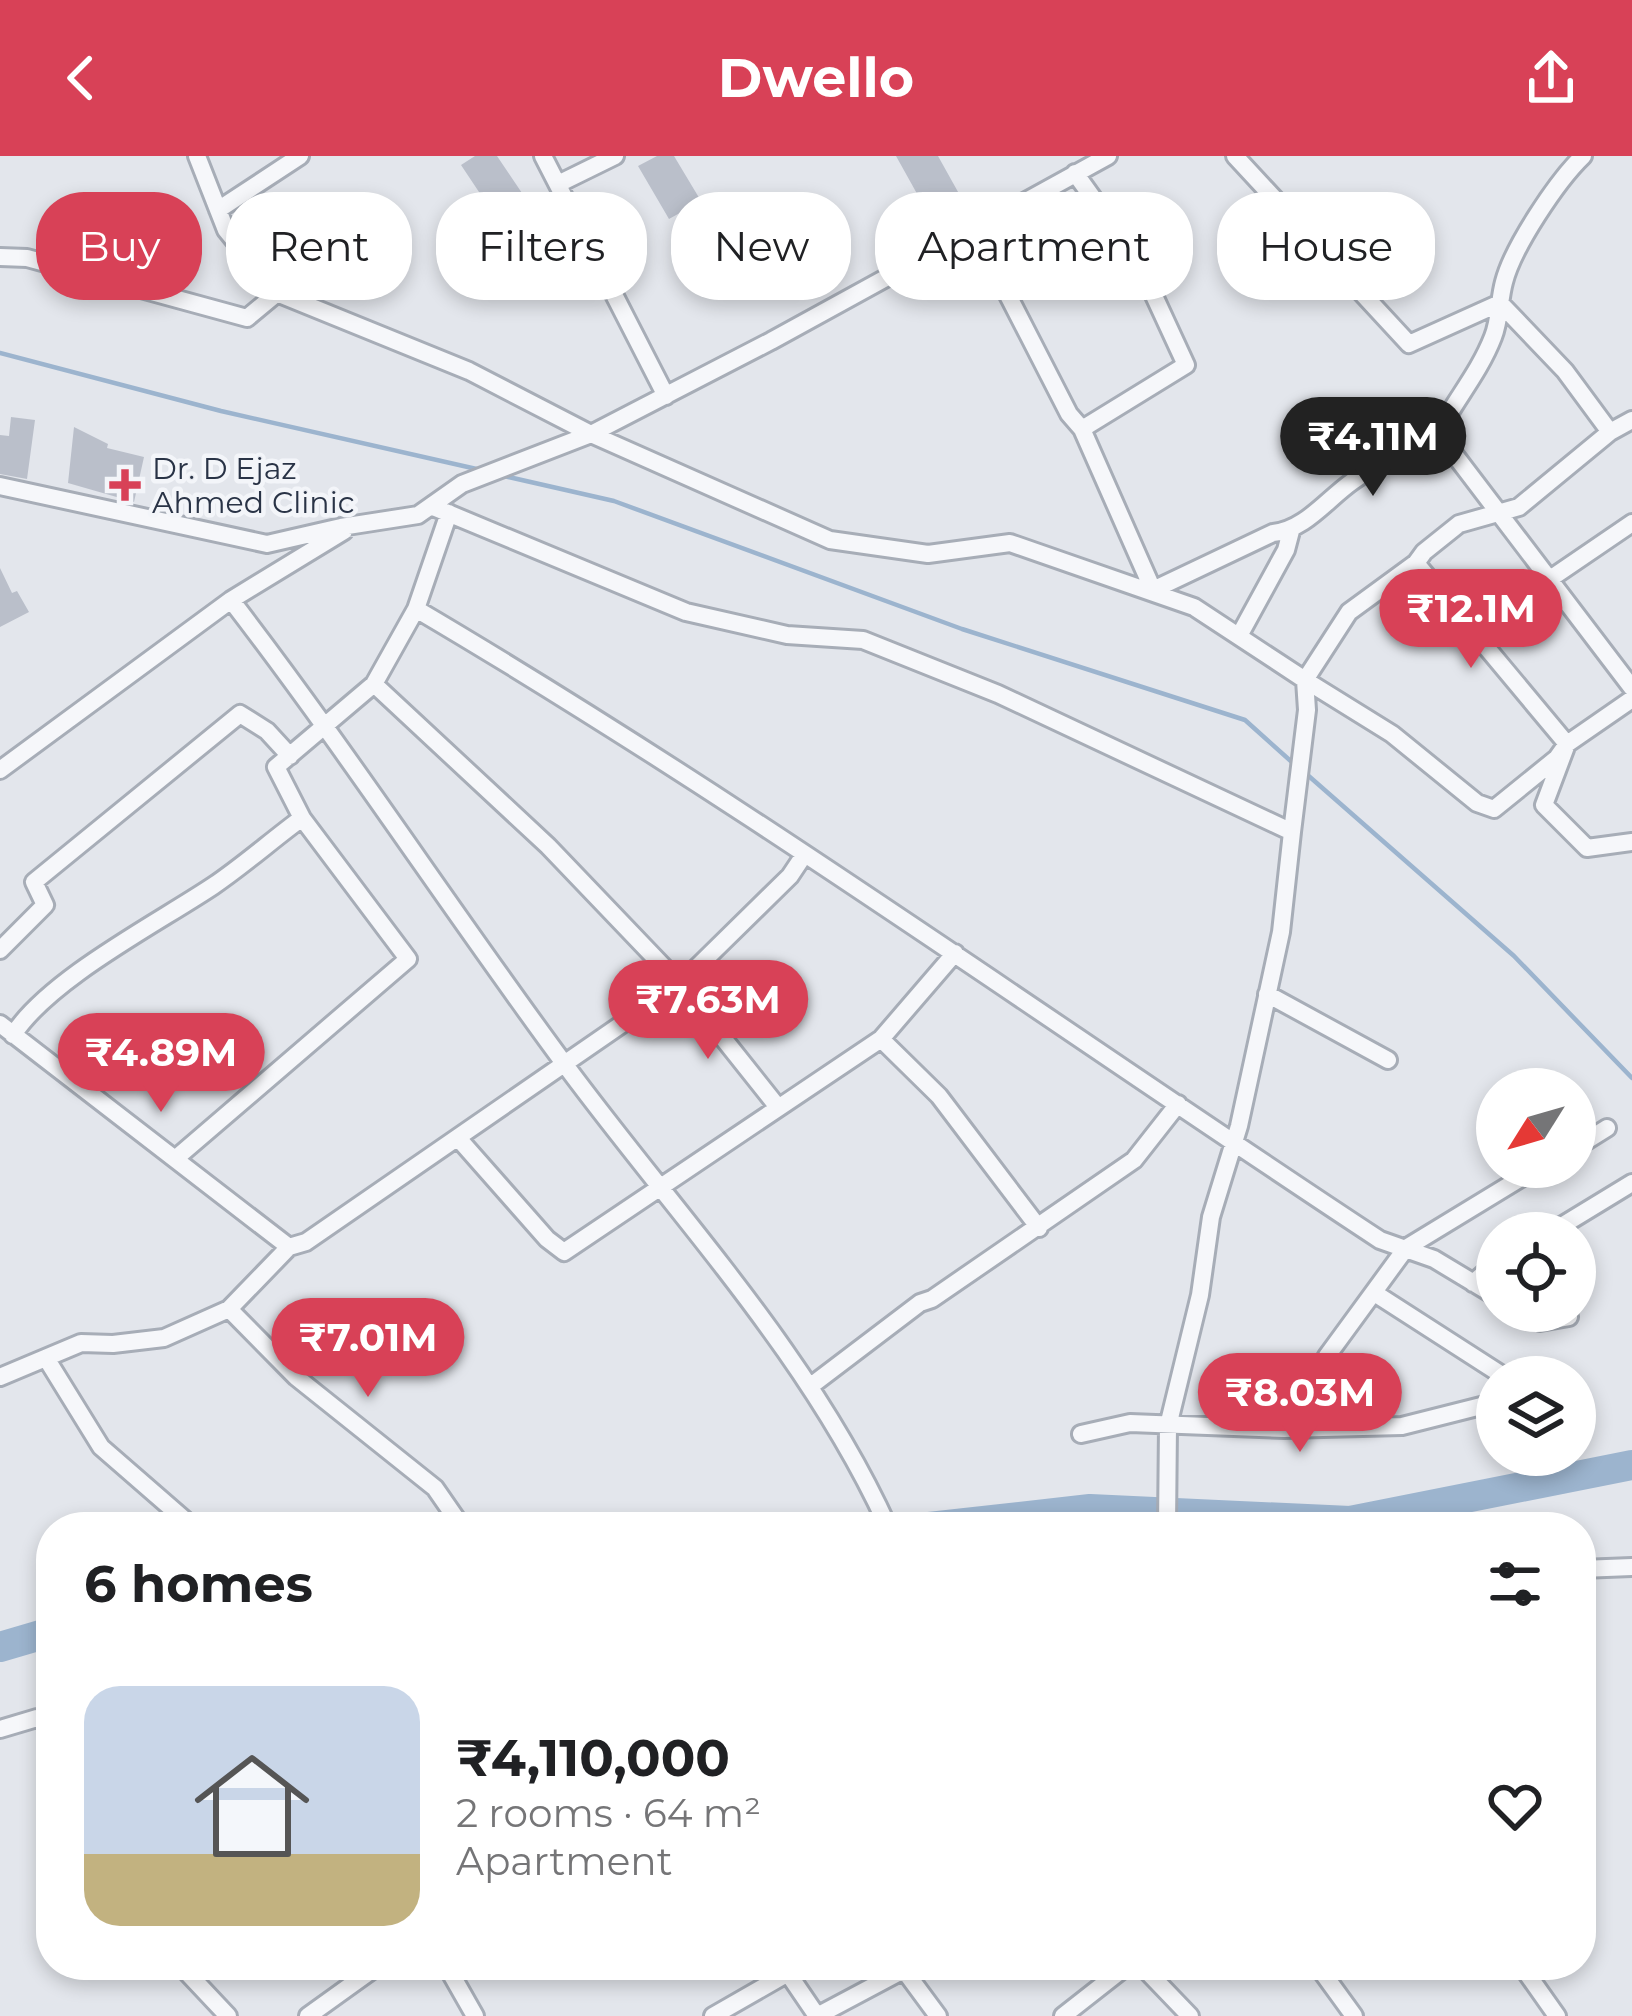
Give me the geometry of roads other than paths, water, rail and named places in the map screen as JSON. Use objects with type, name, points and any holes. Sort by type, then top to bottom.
[{"type":"street","points":[[197,156],[226,230]]},
{"type":"street","points":[[218,210],[300,156]]},
{"type":"street","points":[[543,156],[666,396]]},
{"type":"street","points":[[558,184],[615,156]]},
{"type":"street","points":[[1040,192],[1108,156]]},
{"type":"street","points":[[1235,156],[1409,344],[1500,303]]},
{"type":"street","points":[[1153,590],[1274,533],[1291,531],[1352,481],[1438,433],[1451,407],[1465,395],[1495,333],[1505,277],[1559,178],[1582,156]]},
{"type":"street","points":[[1076,173],[1138,262],[1186,365],[1082,428]]},
{"type":"street","points":[[0,257],[27,258],[248,318],[269,300]]},
{"type":"street","points":[[0,486],[268,544],[418,515],[462,484],[591,434],[875,281]]},
{"type":"street","points":[[294,300],[469,370],[591,434],[830,540],[928,554],[1010,543],[1194,607],[1391,734],[1477,803],[1494,809],[1567,745],[1632,699]]},
{"type":"street","points":[[1011,300],[1070,414],[1082,428],[1153,590]]},
{"type":"street","points":[[1500,303],[1565,371],[1610,432]]},
{"type":"street","points":[[1167,1512],[1168,1426],[1200,1295],[1211,1217],[1234,1144],[1281,932],[1306,710],[1305,680],[1349,612],[1459,524],[1520,507],[1610,432],[1632,421]]},
{"type":"street","points":[[1438,433],[1632,688]]},
{"type":"street","points":[[431,506],[686,613],[787,635],[863,640],[998,694],[1292,832]]},
{"type":"street","points":[[175,1159],[408,958],[302,818],[276,766],[374,684],[416,610],[449,513]]},
{"type":"street","points":[[1547,581],[1632,523]]},
{"type":"street","points":[[0,770],[231,600],[354,525]]},
{"type":"street","points":[[1238,636],[1286,550],[1291,531]]},
{"type":"street","points":[[1416,563],[1567,745]]},
{"type":"street","points":[[231,600],[328,726],[566,1065],[812,1384],[880,1512]]},
{"type":"street","points":[[416,610],[535,680],[955,953],[1380,1240],[1434,1258],[1476,1285]]},
{"type":"street","points":[[374,684],[548,846],[680,984],[777,1106]]},
{"type":"street","points":[[2,945],[45,905],[34,882],[240,715],[267,731],[290,755]]},
{"type":"street","points":[[1567,745],[1544,805],[1587,848],[1632,842]]},
{"type":"street","points":[[289,1247],[7,1029],[106,953],[216,884],[302,818]]},
{"type":"street","points":[[0,1377],[81,1343],[164,1338],[229,1309],[289,1247],[306,1242],[680,984],[790,876],[804,855]]},
{"type":"street","points":[[458,1138],[564,1252],[881,1039],[955,953]]},
{"type":"street","points":[[1267,994],[1388,1060]]},
{"type":"street","points":[[881,1039],[939,1096],[1039,1228]]},
{"type":"street","points":[[812,1384],[920,1303],[1039,1228],[1134,1160],[1178,1104]]},
{"type":"street","points":[[1596,1135],[1607,1128]]},
{"type":"street","points":[[1584,1212],[1632,1183]]},
{"type":"street","points":[[1285,1429],[1327,1356],[1406,1248],[1505,1188]]},
{"type":"street","points":[[1376,1294],[1476,1358]]},
{"type":"street","points":[[229,1309],[296,1377],[436,1488],[452,1512]]},
{"type":"street","points":[[46,1358],[101,1447],[176,1512]]},
{"type":"street","points":[[1082,1434],[1130,1423],[1285,1429],[1402,1426],[1476,1407]]},
{"type":"street","points":[[1596,1568],[1632,1567]]},
{"type":"street","points":[[0,1729],[36,1718]]},
{"type":"street","points":[[194,1980],[229,2016]]},
{"type":"street","points":[[308,2016],[358,1980]]},
{"type":"street","points":[[455,1980],[475,2016]]},
{"type":"street","points":[[713,2016],[768,1980]]},
{"type":"street","points":[[792,1980],[817,2016],[886,1980]]},
{"type":"street","points":[[916,1980],[938,2016]]},
{"type":"street","points":[[1064,2016],[1109,1980]]},
{"type":"street","points":[[1155,1980],[1190,2016]]},
{"type":"street","points":[[1328,1980],[1354,2016]]},
{"type":"street","points":[[1532,1980],[1557,2016]]},
{"type":"waterway","points":[[0,353],[221,411],[481,470]]},
{"type":"waterway","points":[[504,476],[614,501],[962,629],[1245,720],[1294,764]]},
{"type":"waterway","points":[[1303,771],[1514,956],[1632,1078]]},
{"type":"waterway","points":[[1395,1512],[1632,1465]]},
{"type":"waterway","points":[[1063,1512],[1155,1512]]},
{"type":"waterway","points":[[0,1647],[36,1636]]},
{"type":"place","name":"Dr. D Ejaz Ahmed Clinic","points":[[125,485]]}]
